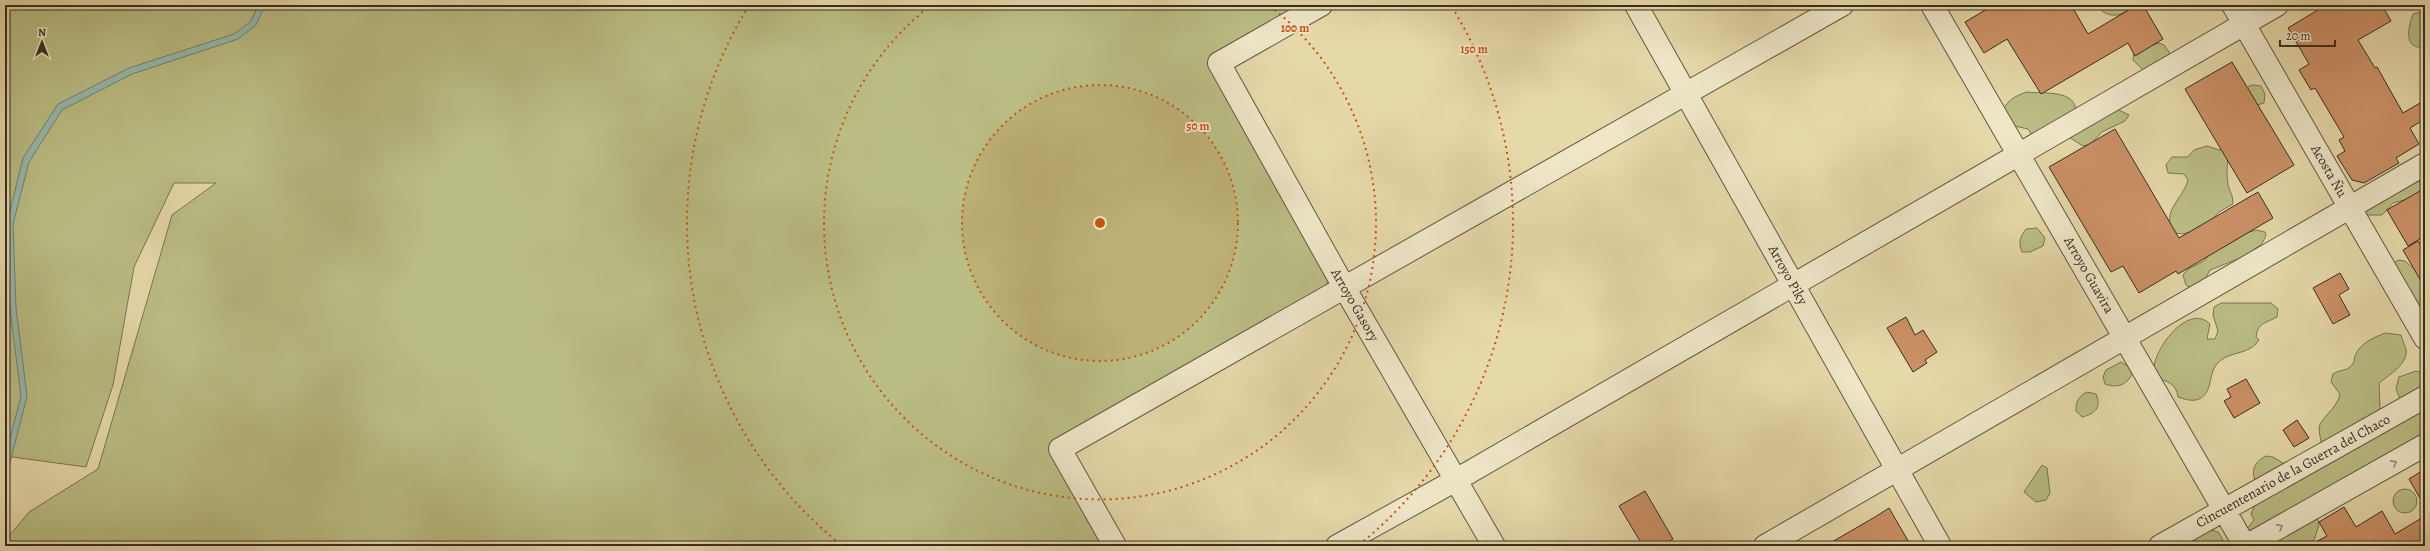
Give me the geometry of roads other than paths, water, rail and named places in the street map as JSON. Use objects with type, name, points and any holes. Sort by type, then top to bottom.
[{"type":"street","name":"Arroyo Gasory","points":[[1322,5],[1219,63],[1344,287],[1494,546]]},
{"type":"street","name":"Arroyo Piky","points":[[1636,5],[1940,546]]},
{"type":"street","points":[[1114,546],[1060,449],[1842,5]]},
{"type":"street","name":"Arroyo Guavira","points":[[1932,5],[2246,546]]},
{"type":"street","name":"Acosta Ñu","points":[[2233,5],[2425,338]]},
{"type":"street","points":[[1337,546],[1456,480],[2277,5]]},
{"type":"street","points":[[1765,546],[2425,164]]},
{"type":"street","name":"Cincuentenario de la Guerra del Chaco","points":[[2160,546],[2425,397]]},
{"type":"street","points":[[2246,546],[2425,446]]}]
